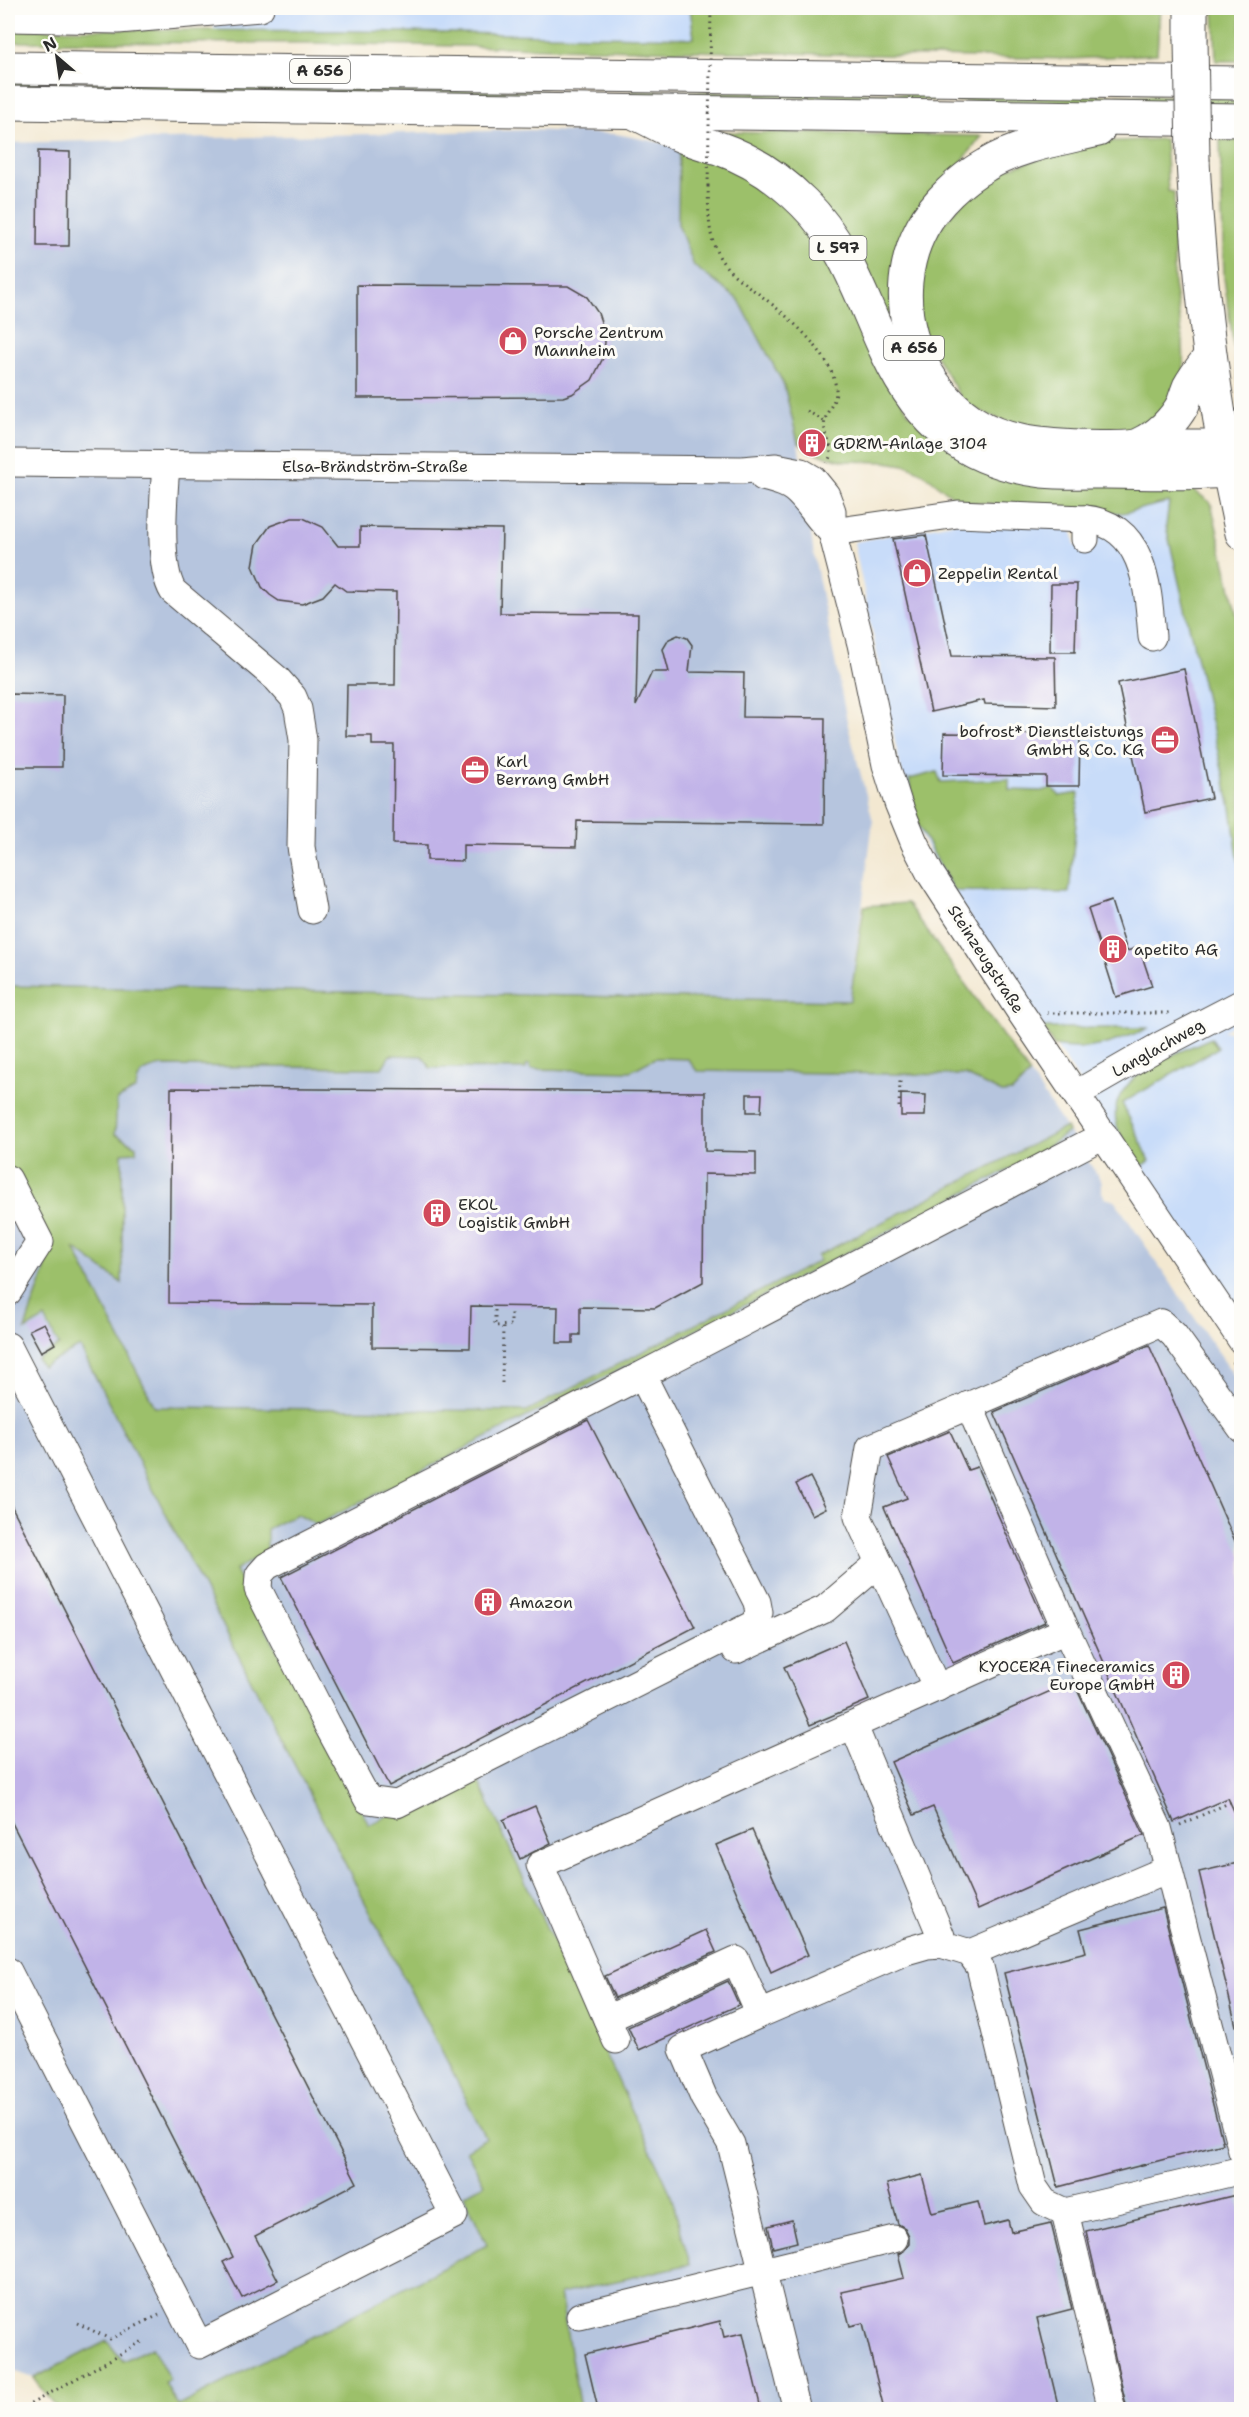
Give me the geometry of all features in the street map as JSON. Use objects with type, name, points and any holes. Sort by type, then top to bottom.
[{"type":"main road","points":[[1191,23],[1197,244],[1210,357],[1226,458],[1242,533]]},
{"type":"main road","name":"A 656","points":[[8,68],[1241,83]]},
{"type":"main road","name":"A 656","points":[[8,103],[1242,120]]},
{"type":"main road","name":"L 597","points":[[630,111],[681,136],[745,160],[779,182],[805,204],[836,244],[852,273],[892,364],[909,393],[932,421],[963,446],[991,460],[1042,471],[1189,474],[1226,458]]},
{"type":"main road","name":"A 656","points":[[1148,119],[1024,148],[986,164],[964,180],[939,204],[921,229],[910,260],[906,286],[906,311],[917,355],[940,392],[972,422],[991,432],[1027,443],[1086,447],[1139,446],[1226,458]]},
{"type":"main road","points":[[1139,446],[1160,431],[1174,417],[1190,386],[1210,357]]},
{"type":"street","points":[[8,8],[8,18],[118,20],[261,8]]},
{"type":"street","name":"Elsa-Brändström-Straße","points":[[8,463],[742,470],[792,488],[832,532]]},
{"type":"street","points":[[166,464],[164,558],[166,581],[173,591],[278,679],[298,709],[303,740],[301,847],[312,910]]},
{"type":"street","points":[[832,532],[958,514],[1085,529],[1098,520],[1122,535],[1133,546],[1147,581],[1152,637]]},
{"type":"street","name":"Steinzeugstraße","points":[[832,532],[861,644],[884,755],[897,802],[930,873],[1020,1013],[1242,1341]]},
{"type":"street","name":"Langlachweg","points":[[1076,1094],[1242,1003]]},
{"type":"street","points":[[642,1375],[757,1602],[759,1613],[754,1624],[397,1804],[368,1800],[258,1589],[259,1575],[267,1566],[642,1375],[1104,1135]]},
{"type":"street","points":[[8,1179],[40,1242],[8,1292]]},
{"type":"street","points":[[937,1688],[858,1517],[870,1448],[1161,1323],[1174,1335],[1242,1429]]},
{"type":"street","points":[[8,1346],[454,2215],[199,2345],[8,1971]]},
{"type":"street","points":[[969,1405],[1066,1630],[1159,1834],[1242,2151]]},
{"type":"street","points":[[545,1746],[706,1664],[825,1609],[879,1563]]},
{"type":"street","points":[[760,2014],[736,1960],[612,2029],[540,1865],[1066,1630]]},
{"type":"street","points":[[858,1736],[941,1936],[941,1944]]},
{"type":"street","points":[[969,1953],[1168,1869]]},
{"type":"street","points":[[796,2409],[730,2144],[704,2098],[683,2049],[906,1951],[941,1944],[969,1953],[980,1967],[1033,2186],[1044,2202],[1065,2212],[1242,2170]]},
{"type":"street","points":[[1065,2212],[1112,2409]]},
{"type":"street","points":[[580,2316],[894,2239]]},
{"type":"path","points":[[711,8],[708,186],[713,241],[720,259],[735,276],[766,299],[801,331],[817,348],[834,376],[836,393],[824,421],[832,444],[832,457],[823,469]]},
{"type":"path","points":[[807,411],[824,421]]},
{"type":"path","points":[[1020,1013],[1180,1013],[1206,1022]]},
{"type":"path","points":[[899,1107],[900,1081]]},
{"type":"path","points":[[495,1310],[495,1326],[503,1326],[511,1325],[511,1309]]},
{"type":"path","points":[[502,1383],[503,1326]]},
{"type":"path","points":[[1159,1834],[1242,1797]]},
{"type":"path","points":[[77,2323],[111,2339],[161,2314],[173,2295]]},
{"type":"path","points":[[20,2409],[145,2340]]},
{"type":"shaded area","points":[[214,8],[691,8],[695,38],[356,31],[214,31]]},
{"type":"shaded area","points":[[530,130],[616,134],[679,146],[678,224],[694,266],[739,300],[784,385],[798,442],[814,556],[848,726],[873,821],[850,1000],[994,1026],[1022,1062],[1102,1182],[1102,1192],[1105,1198],[1115,1201],[1241,1386],[1241,2409],[57,2410],[34,2378],[8,2369],[8,143]]},
{"type":"shaded area","points":[[1170,502],[1166,527],[1231,808],[1241,868],[1241,1020],[1223,1031],[1241,1032],[1241,1321],[941,875],[916,826],[899,761],[854,542],[957,522],[1071,524],[1075,546],[1097,547],[1097,511],[1123,513]]},
{"type":"green space","points":[[690,8],[1160,8],[1157,54],[1072,59],[309,43],[8,42],[8,29],[356,31],[694,38]]},
{"type":"green space","points":[[1214,8],[1241,8],[1241,61],[1216,61]]},
{"type":"green space","points":[[8,81],[546,91],[526,95],[8,90]]},
{"type":"green space","points":[[631,91],[1241,97],[1242,106],[647,95],[631,93]]},
{"type":"green space","points":[[721,132],[982,136],[942,187],[905,249],[938,412],[869,284]]},
{"type":"green space","points":[[1165,139],[1168,191],[1174,192],[1174,284],[1183,341],[1184,373],[1159,421],[1119,436],[1043,437],[965,405],[916,322],[926,244],[985,175],[1096,142]]},
{"type":"green space","points":[[1220,140],[1241,141],[1241,399],[1224,278]]},
{"type":"green space","points":[[679,146],[728,165],[771,194],[796,216],[817,241],[909,414],[1188,486],[1211,503],[1241,633],[1241,868],[1231,808],[1166,526],[1169,502],[1123,513],[953,501],[953,497],[924,474],[909,466],[886,462],[845,461],[808,451],[798,442],[784,385],[739,300],[694,266],[678,224]]},
{"type":"green space","points":[[937,772],[941,782],[1009,779],[1009,790],[1042,791],[1052,788],[1060,796],[1079,793],[1069,893],[954,891],[918,825],[909,779]]},
{"type":"green space","points":[[907,903],[1030,1074],[1012,1092],[1002,1093],[965,1075],[697,1071],[688,1059],[655,1058],[631,1071],[531,1069],[529,1064],[526,1065],[526,1069],[430,1068],[423,1056],[390,1055],[382,1068],[162,1066],[144,1072],[138,1079],[136,1089],[117,1100],[115,1134],[136,1146],[136,1152],[122,1153],[122,1283],[74,1248],[155,1407],[527,1411],[819,1261],[817,1256],[1066,1127],[1068,1132],[1033,1157],[316,1525],[297,1514],[267,1529],[267,1552],[235,1570],[369,1825],[474,1772],[670,2192],[690,2264],[560,2294],[580,2409],[57,2409],[34,2378],[107,2341],[123,2361],[152,2347],[170,2380],[165,2383],[178,2406],[487,2245],[464,2195],[484,2184],[466,2150],[486,2138],[80,1347],[42,1367],[37,1359],[59,1346],[45,1318],[25,1330],[46,1265],[49,1242],[8,1160],[8,986],[850,1001],[864,906]]},
{"type":"green space","points":[[1043,1028],[1149,1028],[1103,1045],[1068,1048],[1054,1046]]},
{"type":"green space","points":[[1211,1038],[1218,1048],[1122,1103],[1150,1161],[1142,1166],[1117,1126],[1116,1109],[1121,1094],[1146,1070]]},
{"type":"building","points":[[38,151],[70,152],[69,246],[37,246]]},
{"type":"building","points":[[357,285],[568,286],[587,297],[598,313],[605,342],[603,358],[592,380],[572,394],[563,397],[357,398]]},
{"type":"building","points":[[292,518],[303,518],[323,527],[338,546],[360,546],[360,527],[502,529],[500,613],[638,614],[636,706],[652,672],[669,672],[663,649],[669,639],[678,635],[687,638],[692,645],[689,672],[744,673],[743,717],[825,718],[824,824],[577,821],[576,847],[463,845],[463,861],[427,860],[427,845],[393,844],[394,745],[372,745],[372,736],[346,736],[347,685],[395,685],[396,592],[346,591],[335,583],[323,596],[302,604],[279,601],[270,595],[262,587],[253,566],[257,544],[270,526]]},
{"type":"building","points":[[926,535],[952,656],[1055,657],[1056,706],[985,704],[984,700],[931,712],[893,539]]},
{"type":"building","points":[[1051,584],[1077,584],[1075,652],[1050,652]]},
{"type":"building","name":"bofrost* Dienstleistungs GmbH & Co. KG","points":[[1184,669],[1211,798],[1145,812],[1118,683]]},
{"type":"building","points":[[8,694],[63,695],[62,767],[8,767]]},
{"type":"building","points":[[944,733],[1080,735],[1079,786],[1046,786],[1046,776],[943,775]]},
{"type":"building","name":"apetito AG","points":[[1111,901],[1127,951],[1139,947],[1152,986],[1116,997],[1088,909]]},
{"type":"building","name":"EKOL Logistik GmbH","points":[[171,1088],[705,1092],[705,1151],[756,1152],[756,1175],[704,1174],[703,1282],[655,1308],[580,1307],[580,1335],[573,1335],[573,1343],[557,1343],[558,1307],[471,1306],[470,1348],[372,1347],[372,1305],[169,1303]]},
{"type":"building","points":[[747,1094],[762,1094],[761,1112],[747,1112]]},
{"type":"building","points":[[901,1094],[926,1095],[925,1116],[901,1116]]},
{"type":"building","points":[[44,1323],[55,1344],[41,1352],[29,1330]]},
{"type":"building","name":"KYOCERA Fineceramics Europe GmbH","points":[[1149,1345],[1242,1557],[1242,1828],[1228,1798],[1174,1822],[994,1412]]},
{"type":"building","name":"Amazon","points":[[588,1420],[695,1627],[389,1786],[281,1577]]},
{"type":"building","points":[[950,1431],[968,1470],[977,1467],[1045,1622],[953,1663],[884,1507],[907,1498],[888,1457]]},
{"type":"building","points":[[810,1477],[826,1508],[812,1515],[796,1484]]},
{"type":"building","points":[[8,1499],[357,2183],[255,2236],[278,2280],[242,2298],[223,2262],[233,2257],[8,1815]]},
{"type":"building","points":[[844,1641],[869,1700],[810,1725],[784,1667]]},
{"type":"building","points":[[1073,1681],[1144,1835],[978,1909],[933,1807],[914,1815],[891,1762]]},
{"type":"building","points":[[535,1806],[551,1843],[520,1859],[503,1820]]},
{"type":"building","points":[[752,1830],[808,1955],[771,1972],[716,1845]]},
{"type":"building","points":[[1242,1862],[1242,2026],[1236,2026],[1199,1872]]},
{"type":"building","points":[[1163,1908],[1223,2144],[1058,2187],[1004,1973],[1086,1952],[1080,1929]]},
{"type":"building","points":[[706,1930],[716,1952],[615,1998],[605,1976]]},
{"type":"building","points":[[728,1981],[739,2005],[639,2050],[628,2027]]},
{"type":"building","points":[[922,2175],[932,2213],[978,2202],[984,2226],[1008,2220],[1011,2232],[1051,2223],[1072,2309],[1037,2318],[1059,2409],[884,2409],[863,2323],[850,2326],[841,2292],[904,2278],[898,2254],[904,2251],[909,2244],[909,2236],[905,2228],[898,2224],[887,2184]]},
{"type":"building","points":[[1236,2195],[1242,2220],[1242,2409],[1127,2409],[1086,2231]]},
{"type":"building","points":[[792,2220],[797,2242],[773,2248],[768,2226]]},
{"type":"building","points":[[720,2321],[724,2337],[743,2333],[761,2409],[598,2409],[585,2354]]},
{"type":"place","name":"Porsche Zentrum Mannheim","points":[[513,341]]},
{"type":"place","name":"GDRM-Anlage 3104","points":[[812,443]]},
{"type":"place","name":"Zeppelin Rental","points":[[917,573]]},
{"type":"place","name":"bofrost* Dienstleistungs GmbH & Co. KG","points":[[1165,740]]},
{"type":"place","name":"Karl Berrang GmbH","points":[[475,770]]},
{"type":"place","name":"apetito AG","points":[[1113,949]]},
{"type":"place","name":"EKOL Logistik GmbH","points":[[437,1213]]},
{"type":"place","name":"Amazon","points":[[488,1602]]},
{"type":"place","name":"KYOCERA Fineceramics Europe GmbH","points":[[1176,1675]]}]
